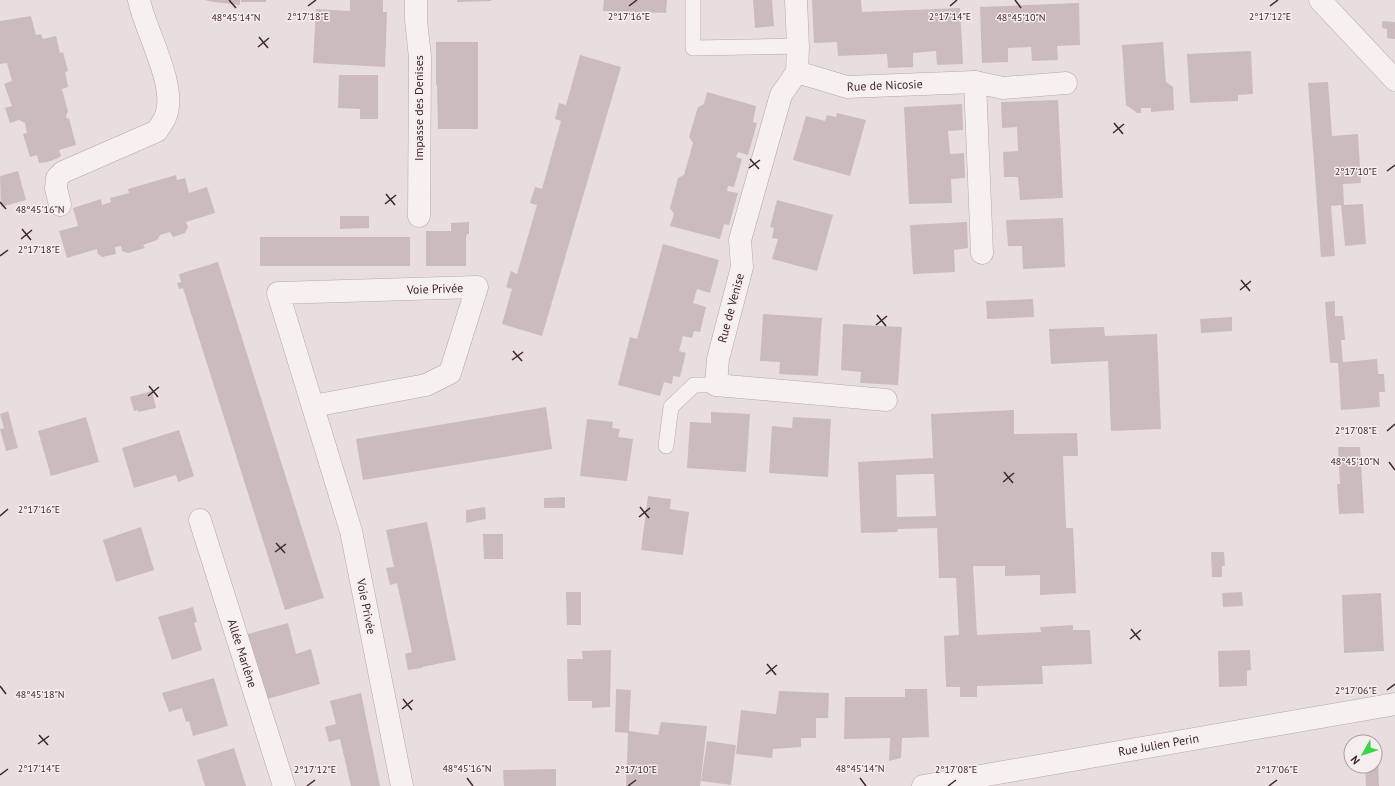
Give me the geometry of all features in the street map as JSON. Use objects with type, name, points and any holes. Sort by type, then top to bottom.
[{"type":"street","points":[[60,205],[56,188],[57,178],[63,172],[157,130],[166,117],[168,100],[166,81],[138,0]]},
{"type":"street","name":"Impasse des Denises","points":[[416,0],[416,20],[420,57],[419,216]]},
{"type":"street","points":[[796,0],[798,46],[797,72]]},
{"type":"street","points":[[1320,0],[1395,80]]},
{"type":"street","name":"Rue de Nicosie","points":[[797,72],[847,87],[974,82],[1003,88],[1066,83]]},
{"type":"street","name":"Rue de Venise","points":[[716,385],[718,359],[742,267],[740,240],[781,95],[797,72]]},
{"type":"street","points":[[974,82],[982,253]]},
{"type":"street","name":"Voie Privée","points":[[313,406],[426,385],[450,373],[477,287],[278,294],[351,531],[402,786]]},
{"type":"street","points":[[716,385],[886,400]]},
{"type":"street","name":"Allée Marlène","points":[[200,520],[284,786]]},
{"type":"street","name":"Rue Julien Perin","points":[[923,786],[1395,704]]},
{"type":"lane","points":[[693,0],[693,48],[798,46]]},
{"type":"lane","points":[[666,446],[671,407],[694,385],[716,385]]},
{"type":"building","points":[[204,0],[240,0],[240,5],[214,2]]},
{"type":"building","points":[[241,0],[266,0],[266,2],[241,2]]},
{"type":"building","points":[[350,0],[383,0],[383,12],[387,12],[385,67],[313,63],[316,9],[350,11]]},
{"type":"building","points":[[457,0],[491,0],[491,1],[457,2]]},
{"type":"building","points":[[604,0],[667,0],[666,13],[603,11]]},
{"type":"building","points":[[753,0],[772,0],[774,26],[755,28]]},
{"type":"building","points":[[812,0],[861,0],[862,12],[960,8],[963,64],[937,65],[936,51],[913,53],[913,67],[888,68],[887,54],[838,56],[837,42],[814,43]]},
{"type":"building","points":[[1079,3],[1080,45],[1057,46],[1058,60],[1032,61],[1031,47],[1008,48],[1008,62],[982,63],[980,7]]},
{"type":"building","points":[[31,16],[36,35],[41,34],[43,39],[56,36],[60,53],[63,52],[68,71],[65,72],[68,87],[62,89],[68,112],[66,115],[67,119],[69,118],[76,145],[59,150],[61,156],[58,158],[48,162],[39,163],[37,155],[30,157],[23,134],[27,133],[25,123],[19,120],[10,123],[5,108],[12,106],[4,84],[12,81],[7,63],[0,64],[0,21]]},
{"type":"building","points":[[1382,21],[1395,22],[1395,39],[1387,38],[1387,29],[1382,28]]},
{"type":"building","points":[[436,42],[478,42],[478,129],[438,129]]},
{"type":"building","points":[[1163,42],[1166,82],[1173,87],[1174,110],[1151,112],[1151,108],[1141,108],[1141,113],[1137,113],[1126,105],[1122,45]]},
{"type":"building","points":[[1251,51],[1253,94],[1238,95],[1238,101],[1190,103],[1187,54]]},
{"type":"building","points":[[580,55],[621,67],[542,336],[502,324],[512,289],[506,287],[511,271],[517,274],[537,205],[530,203],[535,187],[542,189],[561,121],[555,119],[559,103],[566,105]]},
{"type":"building","points":[[339,75],[378,75],[378,119],[360,119],[360,109],[338,108]]},
{"type":"building","points":[[1328,82],[1332,136],[1358,134],[1361,183],[1343,184],[1344,205],[1363,204],[1366,244],[1345,246],[1341,205],[1331,206],[1335,256],[1321,257],[1308,83]]},
{"type":"building","points":[[707,92],[756,106],[753,122],[757,123],[748,155],[738,152],[736,157],[742,159],[734,187],[728,186],[727,191],[738,193],[729,225],[724,224],[720,239],[670,226],[674,214],[670,208],[678,178],[684,175],[693,143],[689,137],[698,107],[704,104]]},
{"type":"building","points":[[1058,100],[1063,198],[1020,200],[1018,177],[1004,177],[1003,152],[1018,151],[1017,127],[1002,128],[1001,102]]},
{"type":"building","points":[[962,104],[963,130],[948,131],[950,154],[964,153],[965,178],[951,179],[952,203],[909,204],[904,107]]},
{"type":"building","points":[[837,113],[866,120],[850,176],[793,160],[806,116],[825,121],[827,115],[836,117]]},
{"type":"building","points":[[18,171],[26,200],[1,207],[0,176]]},
{"type":"building","points":[[176,175],[177,180],[185,178],[189,193],[207,187],[215,213],[186,222],[188,227],[185,233],[173,237],[170,232],[160,235],[157,240],[143,245],[145,248],[128,253],[122,251],[121,246],[115,247],[116,254],[102,257],[98,254],[97,249],[67,258],[59,231],[78,226],[73,208],[101,199],[102,205],[111,202],[110,198],[129,193],[128,189]]},
{"type":"building","points":[[777,200],[833,215],[817,271],[772,259],[778,239],[772,238],[774,228],[770,227]]},
{"type":"building","points":[[340,216],[369,216],[369,228],[340,229]]},
{"type":"building","points":[[1063,218],[1065,267],[1023,269],[1022,246],[1008,246],[1006,220]]},
{"type":"building","points":[[469,222],[469,234],[467,234],[466,237],[466,266],[426,266],[426,231],[451,231],[451,223]]},
{"type":"building","points":[[967,222],[968,248],[954,250],[955,272],[913,274],[910,225]]},
{"type":"building","points":[[260,237],[410,237],[410,266],[260,266]]},
{"type":"building","points":[[663,244],[719,260],[710,293],[697,289],[693,303],[706,307],[700,332],[694,331],[692,338],[683,336],[679,351],[686,353],[680,377],[673,376],[672,384],[664,382],[660,396],[618,385],[630,337],[637,339]]},
{"type":"building","points":[[218,262],[324,598],[285,610],[183,288],[179,289],[177,283],[181,282],[179,274]]},
{"type":"building","points":[[1033,299],[1034,317],[987,319],[986,301]]},
{"type":"building","points":[[1335,301],[1335,316],[1343,316],[1345,340],[1341,340],[1343,362],[1377,359],[1378,374],[1384,374],[1385,392],[1379,392],[1380,407],[1341,410],[1338,363],[1330,363],[1325,302]]},
{"type":"building","points":[[763,314],[822,318],[818,376],[779,374],[780,362],[760,361]]},
{"type":"building","points":[[1232,317],[1232,331],[1201,333],[1200,319]]},
{"type":"building","points":[[843,324],[902,327],[898,385],[860,383],[861,372],[841,370]]},
{"type":"building","points":[[1104,327],[1105,336],[1157,334],[1161,429],[1111,431],[1108,361],[1051,364],[1049,329]]},
{"type":"building","points":[[152,391],[156,408],[138,412],[138,410],[134,411],[130,397]]},
{"type":"building","points":[[546,407],[552,449],[363,480],[356,439]]},
{"type":"building","points":[[1014,410],[1014,434],[1077,433],[1078,456],[1063,456],[1066,528],[1073,528],[1076,593],[1040,595],[1040,575],[1005,576],[1005,566],[973,566],[977,635],[1041,632],[1040,627],[1073,625],[1073,630],[1090,630],[1092,664],[1042,666],[1043,684],[977,686],[977,697],[960,697],[960,687],[946,687],[944,636],[959,635],[956,578],[939,578],[937,528],[898,529],[897,532],[861,533],[858,462],[933,458],[931,414]],"holes":[[[934,474],[936,516],[897,517],[896,475]]]},
{"type":"building","points":[[8,411],[18,448],[6,451],[0,429],[4,428],[0,414]]},
{"type":"building","points":[[711,412],[750,414],[746,472],[687,468],[690,422],[711,423]]},
{"type":"building","points":[[86,417],[99,462],[51,476],[38,431]]},
{"type":"building","points":[[793,417],[831,419],[828,477],[769,473],[772,426],[792,428]]},
{"type":"building","points":[[587,419],[613,422],[612,428],[620,429],[618,437],[633,439],[627,481],[580,476]]},
{"type":"building","points":[[179,430],[194,476],[178,482],[176,475],[134,488],[122,448]]},
{"type":"building","points":[[1338,447],[1360,447],[1364,513],[1339,514],[1337,484],[1340,484]]},
{"type":"building","points":[[648,496],[671,499],[670,509],[689,512],[683,555],[641,550]]},
{"type":"building","points":[[565,497],[565,508],[544,508],[544,498]]},
{"type":"building","points":[[485,507],[486,519],[466,523],[466,510]]},
{"type":"building","points":[[427,522],[456,660],[408,670],[405,654],[412,652],[397,583],[390,585],[386,568],[394,567],[386,530]]},
{"type":"building","points":[[141,527],[154,570],[116,582],[103,540]]},
{"type":"building","points":[[483,534],[503,534],[503,559],[484,559]]},
{"type":"building","points":[[1211,552],[1224,552],[1225,566],[1222,566],[1222,577],[1212,577]]},
{"type":"building","points":[[566,592],[581,592],[581,625],[567,625]]},
{"type":"building","points":[[1242,592],[1243,606],[1223,607],[1222,593]]},
{"type":"building","points":[[1381,593],[1384,651],[1344,653],[1342,595]]},
{"type":"building","points":[[193,607],[197,622],[194,623],[202,650],[172,660],[158,617]]},
{"type":"building","points":[[288,623],[296,654],[311,649],[320,684],[264,700],[244,635]]},
{"type":"building","points":[[611,650],[610,707],[592,708],[592,701],[568,701],[567,659],[583,659],[582,651]]},
{"type":"building","points":[[1250,650],[1251,670],[1247,671],[1247,686],[1219,687],[1218,651]]},
{"type":"building","points":[[214,678],[228,726],[193,736],[189,721],[186,722],[182,708],[169,712],[162,693]]},
{"type":"building","points":[[616,689],[631,690],[629,731],[658,735],[661,722],[707,726],[700,786],[626,786],[628,733],[615,732]]},
{"type":"building","points":[[905,689],[927,689],[929,737],[902,738],[901,758],[889,761],[890,738],[844,739],[845,697],[905,697]]},
{"type":"building","points":[[779,691],[829,693],[828,718],[816,718],[816,738],[801,738],[801,747],[773,749],[772,758],[736,754],[741,710],[776,714]]},
{"type":"building","points":[[361,693],[380,786],[351,786],[340,739],[329,742],[325,727],[336,724],[330,701]]},
{"type":"building","points":[[707,741],[736,745],[731,785],[701,781]]},
{"type":"building","points":[[234,748],[246,786],[205,786],[197,760]]},
{"type":"building","points":[[556,769],[556,786],[504,786],[503,770]]},
{"type":"building","points":[[1365,774],[1378,774],[1379,786],[1366,786]]}]
